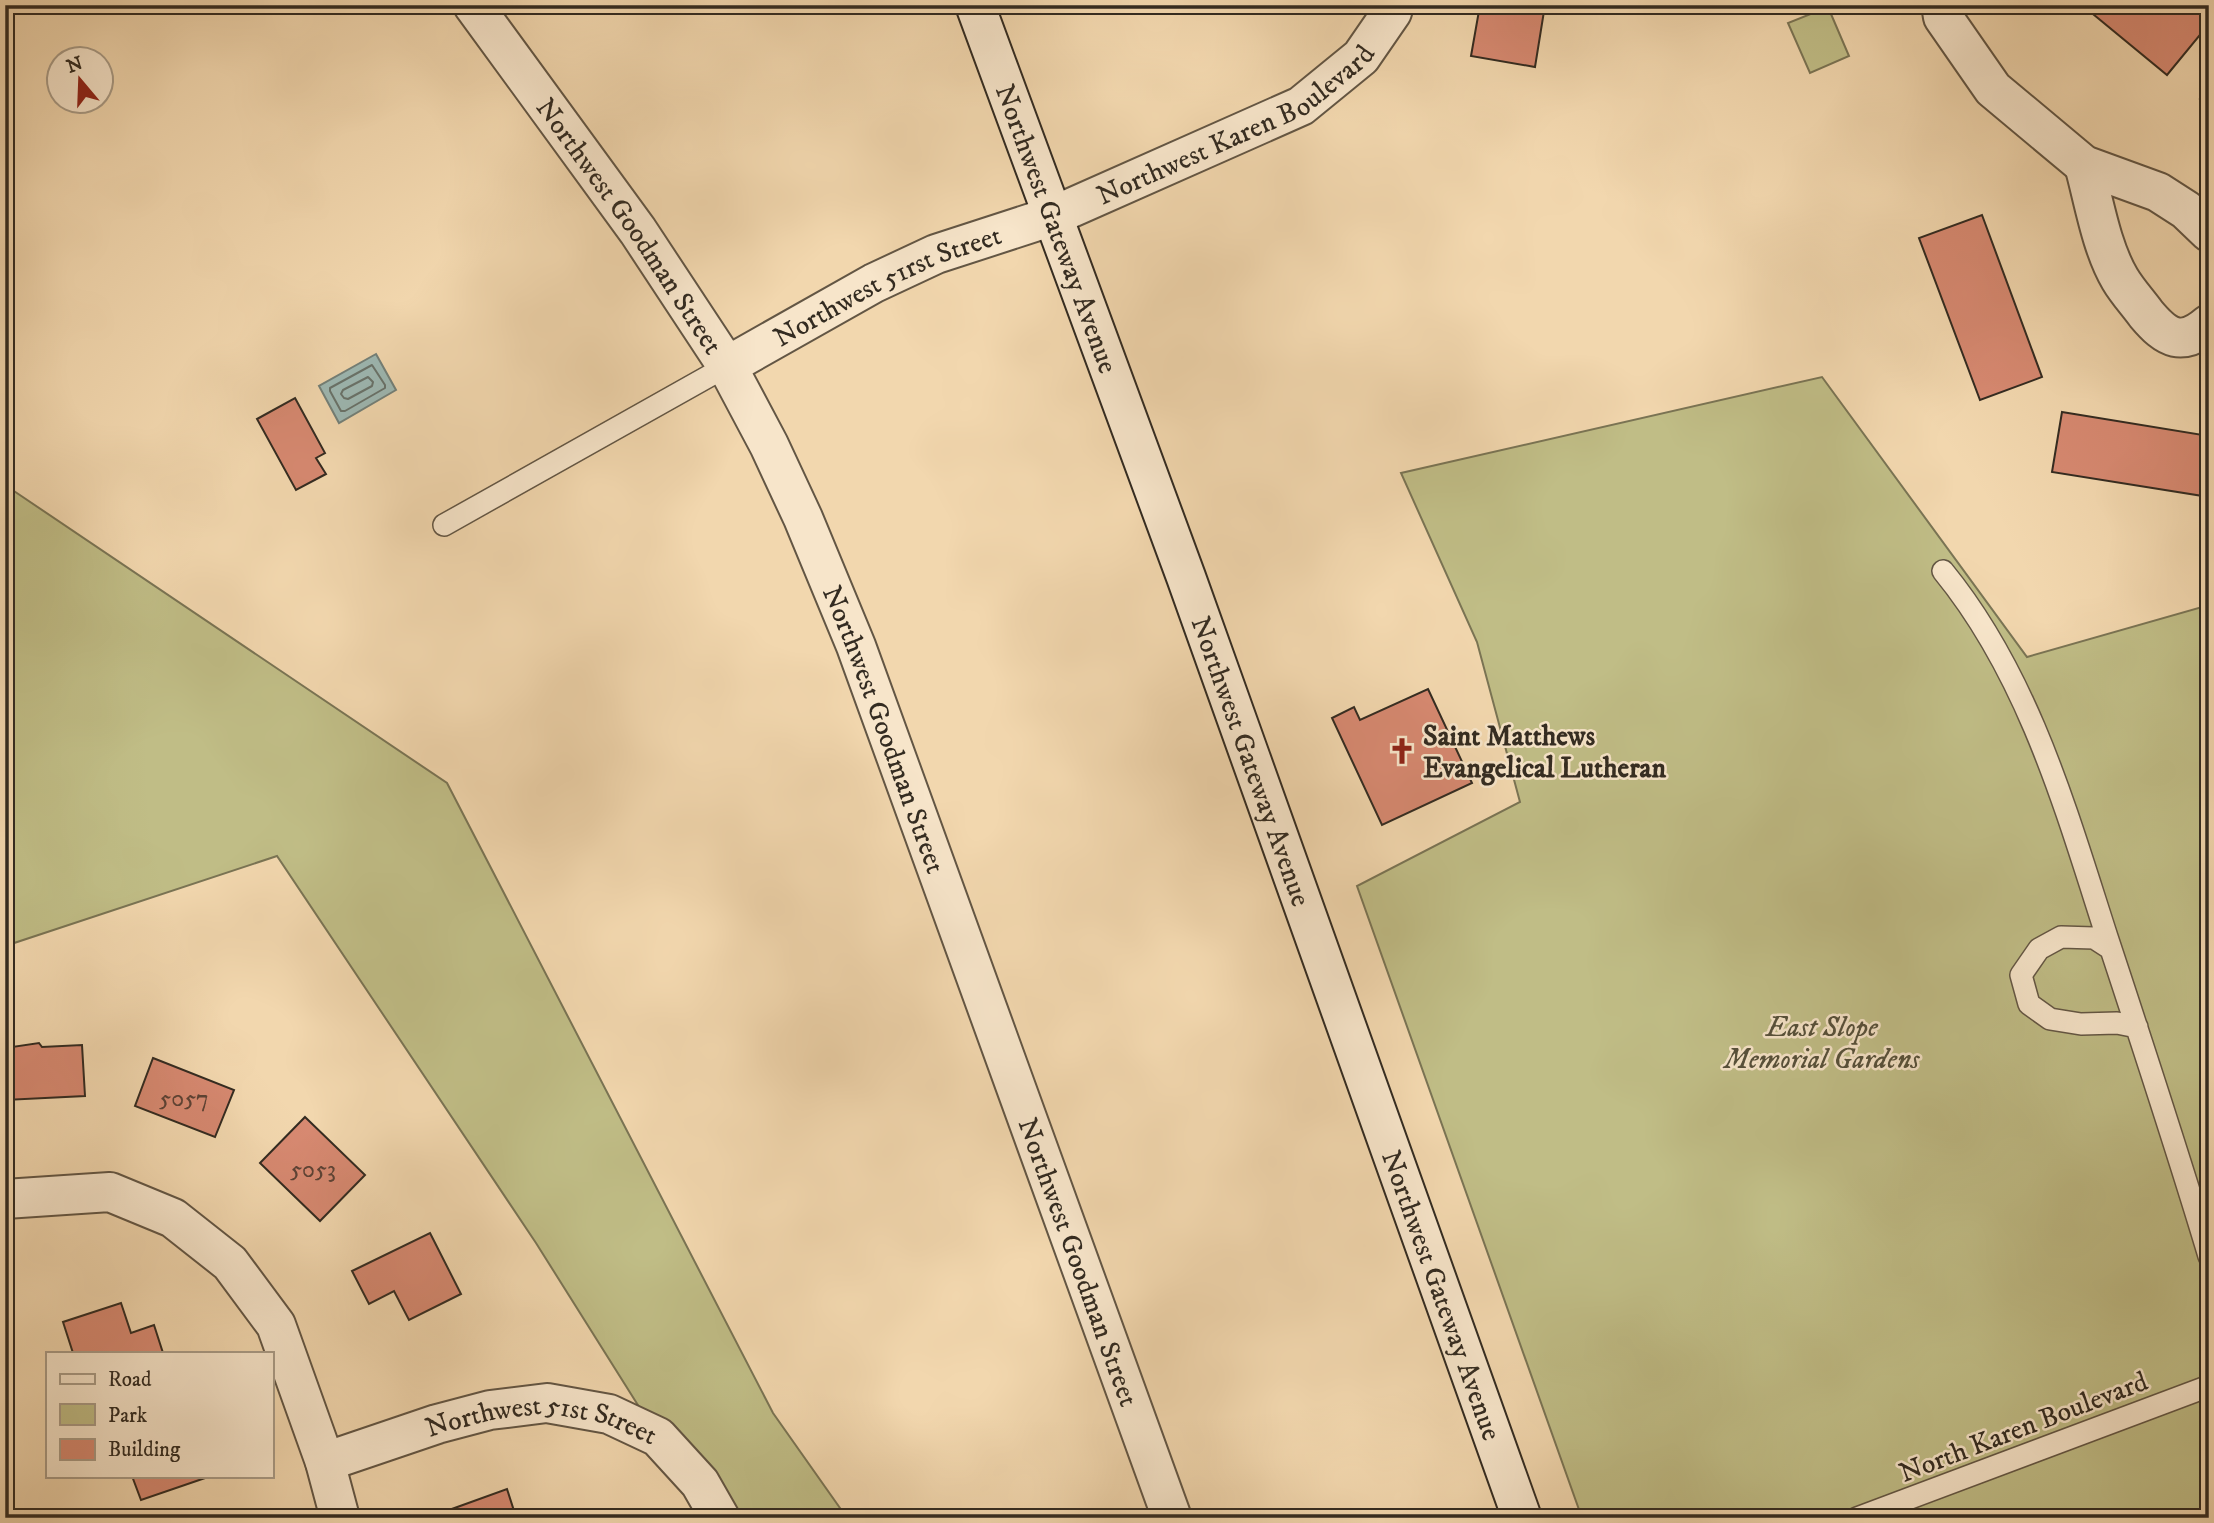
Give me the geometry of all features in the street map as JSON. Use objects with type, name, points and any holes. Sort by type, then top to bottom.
[{"type":"street","name":"Northwest Goodman Street","points":[[473,5],[638,231],[727,366],[769,445],[847,623],[1172,1518]]},
{"type":"street","name":"Northwest Gateway Avenue","points":[[975,5],[1186,577],[1522,1518]]},
{"type":"street","name":"Northwest Karen Boulevard","points":[[1053,216],[1301,106],[1361,57],[1394,5]]},
{"type":"street","points":[[1941,5],[1943,17],[1993,89],[2084,165],[2158,192],[2186,210],[2209,232]]},
{"type":"street","points":[[2084,165],[2109,254],[2120,279],[2142,308],[2160,330],[2177,338],[2196,335],[2209,324]]},
{"type":"street","name":"Northwest 51rst Street","points":[[727,366],[874,283],[936,254],[1053,216]]},
{"type":"street","points":[[5,1199],[110,1192],[173,1218],[230,1263],[276,1325],[325,1462],[340,1518]]},
{"type":"street","name":"Northwest 51st Street","points":[[325,1462],[437,1424],[490,1410],[547,1403],[609,1414],[658,1437],[700,1483],[720,1518]]},
{"type":"lane","points":[[444,524],[727,366]]},
{"type":"lane","points":[[1943,571],[1988,634],[2016,685],[2062,800],[2209,1256]]},
{"type":"lane","points":[[2111,949],[2094,938],[2060,937],[2039,950],[2021,975],[2029,1004],[2050,1019],[2081,1024],[2117,1023],[2137,1027]]},
{"type":"lane","name":"North Karen Boulevard","points":[[1857,1518],[2209,1386]]},
{"type":"green space","points":[[1828,7],[1849,56],[1810,73],[1788,23]]},
{"type":"green space","name":"East Slope Memorial Gardens","points":[[1822,377],[2027,657],[2209,605],[2209,1518],[1582,1518],[1357,886],[1520,802],[1477,642],[1401,473]]},
{"type":"green space","points":[[5,485],[447,783],[773,1413],[847,1518],[699,1518],[658,1437],[536,1243],[277,856],[5,946]]},
{"type":"water","points":[[376,354],[396,390],[339,423],[319,386]]},
{"type":"building","points":[[1480,5],[1545,5],[1535,67],[1471,56]]},
{"type":"building","points":[[2082,5],[2191,5],[2209,20],[2209,24],[2167,75]]},
{"type":"building","points":[[2209,90],[2209,108],[2200,99]]},
{"type":"building","points":[[1982,215],[2042,377],[1980,400],[1919,238]]},
{"type":"building","points":[[295,398],[325,453],[316,458],[326,474],[296,490],[257,419]]},
{"type":"building","points":[[2062,412],[2209,436],[2209,497],[2052,472]]},
{"type":"building","name":"Saint Matthews Evangelical Lutheran","points":[[1428,689],[1472,783],[1382,825],[1332,718],[1354,707],[1360,720]]},
{"type":"building","points":[[39,1043],[42,1047],[82,1045],[85,1096],[5,1100],[5,1048]]},
{"type":"building","points":[[153,1058],[234,1090],[215,1137],[135,1106]]},
{"type":"building","points":[[305,1117],[365,1175],[320,1221],[260,1163]]},
{"type":"building","points":[[430,1233],[461,1294],[409,1320],[394,1291],[369,1304],[352,1271]]},
{"type":"building","points":[[121,1303],[131,1333],[154,1325],[163,1352],[73,1352],[63,1322]]},
{"type":"building","points":[[133,1478],[205,1478],[141,1500]]},
{"type":"building","points":[[507,1489],[515,1514],[506,1518],[439,1518],[438,1514]]},
{"type":"place","name":"Saint Matthews Evangelical Lutheran","points":[[1402,751]]}]
